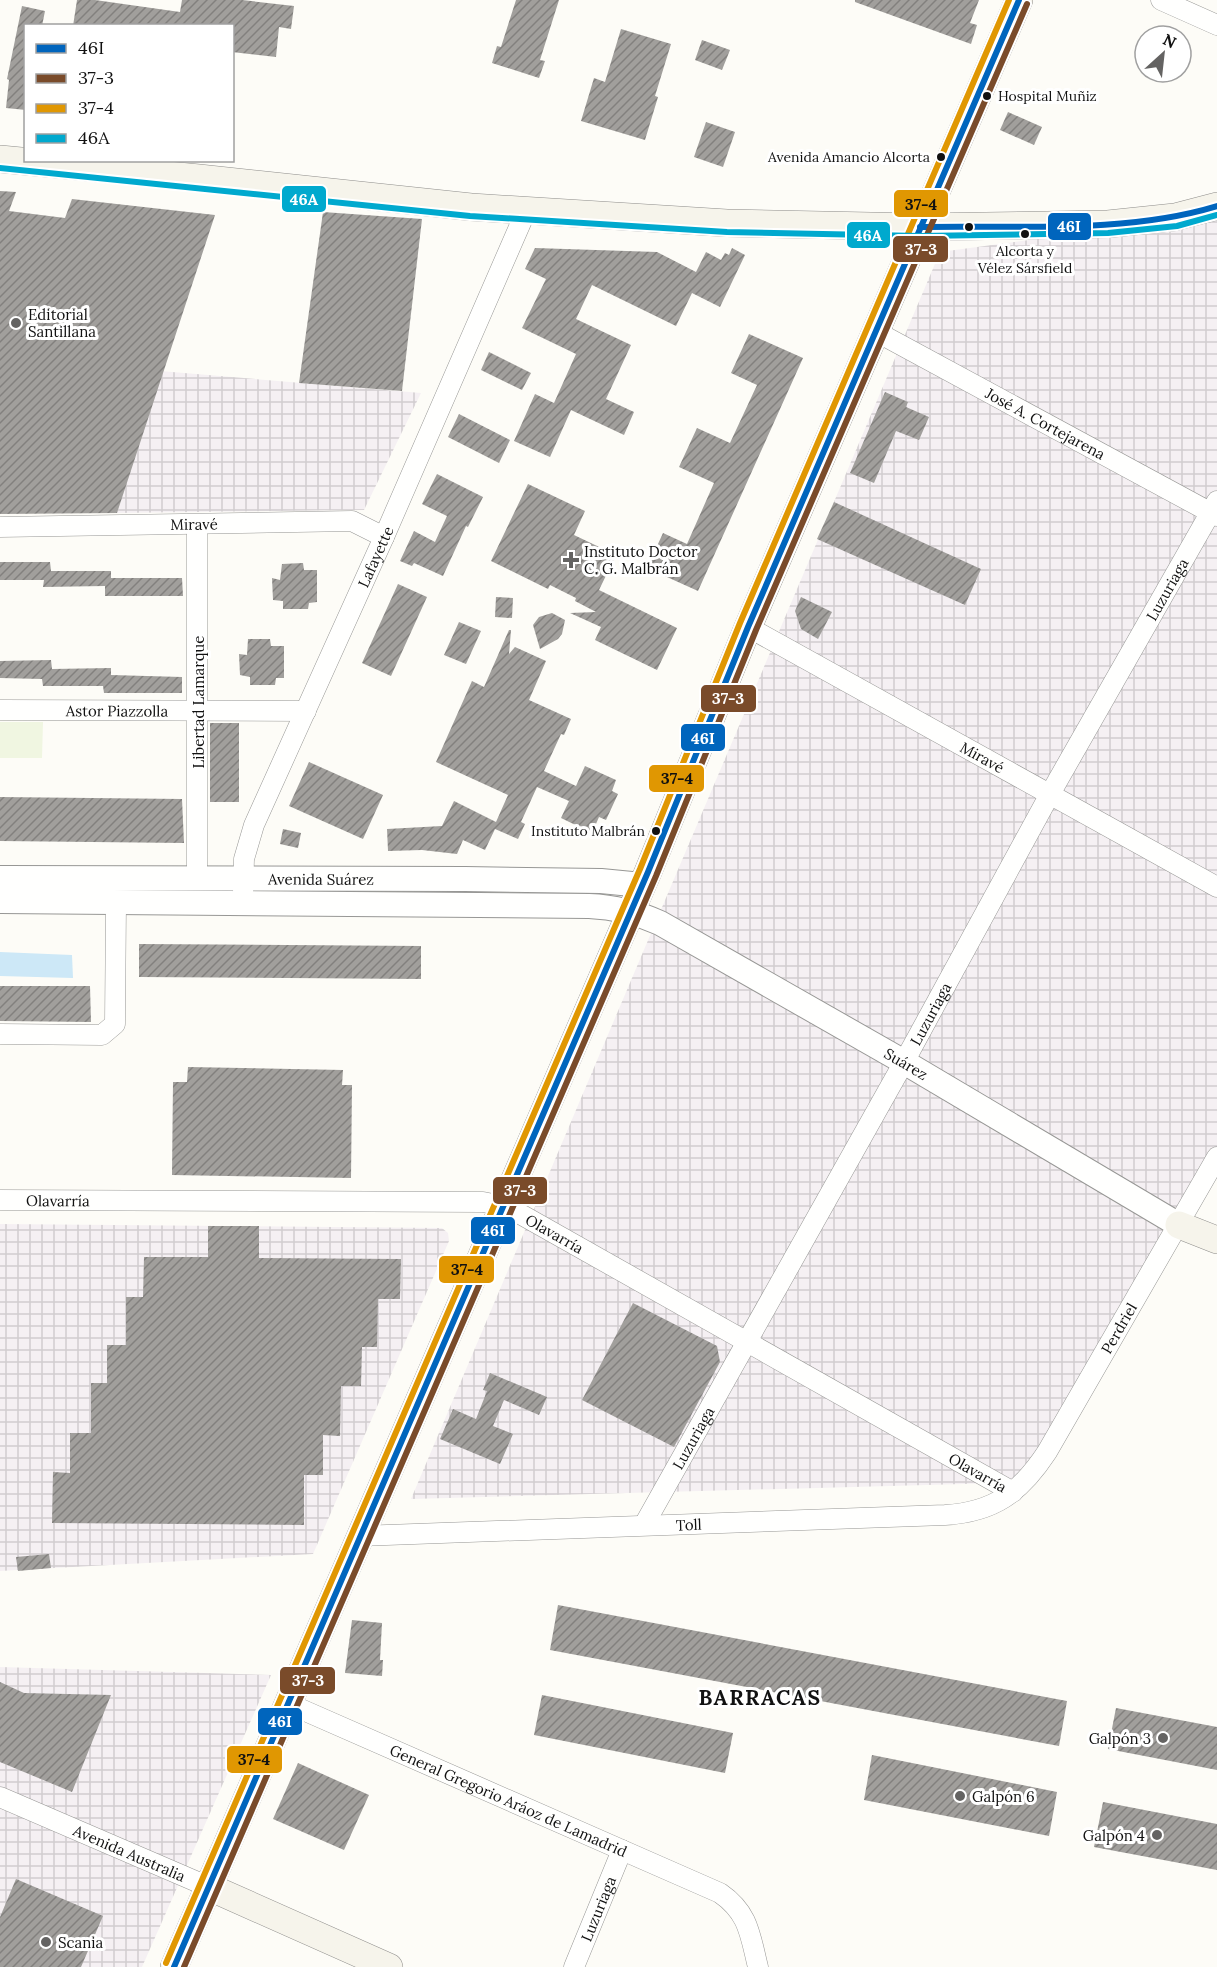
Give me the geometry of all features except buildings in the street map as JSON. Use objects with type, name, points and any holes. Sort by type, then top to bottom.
[{"type":"main road","points":[[174,1967],[631,911],[748,627],[874,331],[1019,0]]},
{"type":"main road","points":[[0,159],[24,161]]},
{"type":"main road","points":[[30,162],[526,211],[727,223],[920,227],[1058,225],[1138,222],[1175,217],[1217,206]]},
{"type":"main road","points":[[1179,1225],[1217,1240]]},
{"type":"main road","name":"Avenida Australia","points":[[209,1887],[385,1966]]},
{"type":"street","points":[[1161,0],[1217,25]]},
{"type":"street","name":"Lafayette","points":[[243,904],[244,859],[254,825],[384,537],[526,211]]},
{"type":"street","name":"José A. Cortejarena","points":[[874,331],[1215,510]]},
{"type":"street","name":"Luzuriaga","points":[[644,1525],[904,1062],[1050,794],[1215,510]]},
{"type":"street","name":"Miravé","points":[[0,527],[352,521],[384,537]]},
{"type":"street","name":"Libertad Lamarque","points":[[197,525],[197,879]]},
{"type":"street","name":"Miravé","points":[[748,627],[1217,887]]},
{"type":"street","name":"Astor Piazzolla","points":[[0,710],[306,711]]},
{"type":"street","name":"Avenida Suárez","points":[[0,878],[465,879],[601,881],[642,885]]},
{"type":"street","name":"Avenida Suárez","points":[[0,901],[589,906],[616,907],[631,911]]},
{"type":"street","points":[[0,1034],[102,1035],[115,1024],[116,902]]},
{"type":"street","name":"Suárez","points":[[631,911],[660,924],[904,1062],[1179,1225]]},
{"type":"street","name":"Perdriel","points":[[1013,1492],[1034,1472],[1057,1437],[1217,1157]]},
{"type":"street","name":"Olavarría","points":[[0,1200],[472,1202],[502,1206],[522,1215],[1013,1492]]},
{"type":"street","name":"Toll","points":[[359,1536],[966,1514],[997,1503],[1013,1492]]},
{"type":"street","name":"General Gregorio Aráoz de Lamadrid","points":[[287,1703],[700,1883],[728,1899],[742,1913],[747,1922],[758,1967]]},
{"type":"street","name":"Avenida Australia","points":[[0,1797],[209,1887]]},
{"type":"street","name":"Luzuriaga","points":[[574,1967],[622,1850]]},
{"type":"shaded area","points":[[1217,215],[1217,1147],[1034,1482],[411,1499],[940,252]]},
{"type":"shaded area","points":[[160,371],[421,393],[364,510],[117,513]]},
{"type":"shaded area","points":[[0,1224],[442,1228],[448,1233],[449,1241],[313,1554],[0,1571]]},
{"type":"shaded area","points":[[0,1667],[271,1675],[142,1967],[0,1967]]},
{"type":"green space","points":[[0,722],[43,722],[42,758],[0,758]]},
{"type":"green space","points":[[288,890],[608,894],[611,897],[286,893]]},
{"type":"water","points":[[0,952],[72,955],[73,978],[0,976]]},
{"type":"transit line","name":"37-4","points":[[166,1963],[640,869],[740,623],[1009,0]]},
{"type":"transit line","name":"46I","points":[[174,1967],[648,872],[748,627],[1019,0]]},
{"type":"transit line","name":"37-3","points":[[184,1967],[656,876],[756,630],[1027,4]]},
{"type":"transit line","name":"46A","points":[[0,168],[470,216],[727,232],[920,236],[1108,233],[1177,226],[1217,215]]},
{"type":"transit line","name":"46I","points":[[920,227],[1108,224],[1182,215],[1217,206]]},
{"type":"place","name":"Hospital Muñiz","points":[[987,96]]},
{"type":"place","name":"Avenida Amancio Alcorta","points":[[941,157]]},
{"type":"place","name":"Alcorta y Vélez Sársfield","points":[[1025,234]]},
{"type":"place","name":"Editorial Santillana","points":[[16,323]]},
{"type":"place","name":"Instituto Doctor C. G. Malbrán","points":[[571,560]]},
{"type":"place","name":"Instituto Malbrán","points":[[656,831]]},
{"type":"place","name":"Galpón 3","points":[[1163,1738]]},
{"type":"place","name":"Galpón 6","points":[[960,1796]]},
{"type":"place","name":"Galpón 4","points":[[1157,1835]]},
{"type":"place","name":"Scania","points":[[46,1942]]},
{"type":"district","name":"BARRACAS","points":[[760,1697]]}]
